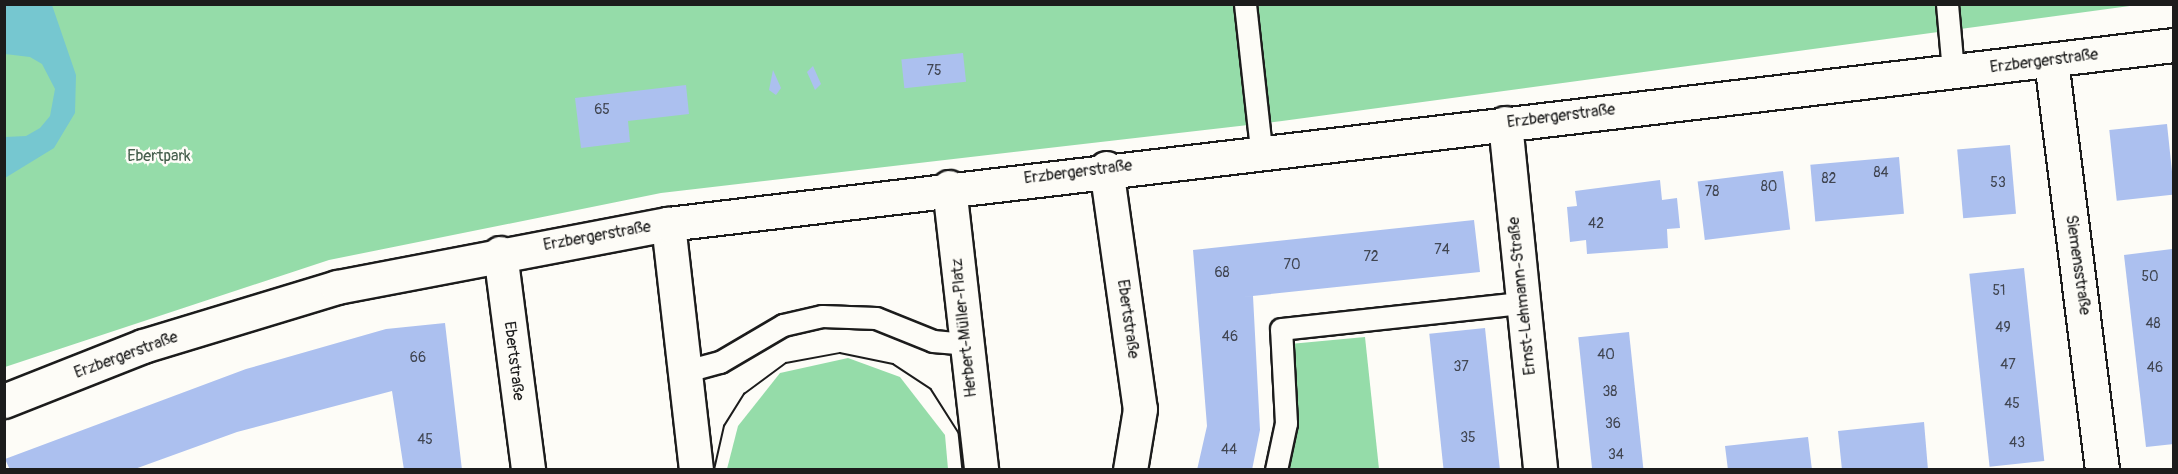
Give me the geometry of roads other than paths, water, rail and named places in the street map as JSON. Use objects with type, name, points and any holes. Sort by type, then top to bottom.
[{"type":"street","name":"Erzbergerstraße","points":[[4,401],[143,346],[337,287],[500,253],[668,224],[1107,168],[2174,45]]},
{"type":"street","name":"Siemensstraße","points":[[2051,60],[2102,470]]},
{"type":"street","name":"Ernst-Lehmann-Straße","points":[[1505,123],[1540,470]]},
{"type":"street","name":"Ebertstraße","points":[[1107,168],[1140,409],[1130,470]]},
{"type":"street","name":"Herbert-Müller-Platz","points":[[949,187],[981,470]]},
{"type":"street","points":[[668,224],[696,470]]},
{"type":"street","name":"Ebertstraße","points":[[500,253],[528,470]]},
{"type":"lane","points":[[1245,4],[1261,150]]},
{"type":"lane","points":[[1947,4],[1953,71]]},
{"type":"lane","points":[[1275,470],[1286,423],[1281,329],[1522,303]]},
{"type":"lane","points":[[686,371],[720,362],[783,325],[822,315],[876,318],[933,341],[966,344]]},
{"type":"water","points":[[5,4],[52,5],[76,75],[75,113],[54,148],[5,178],[5,137],[26,136],[40,128],[50,116],[55,89],[42,64],[30,57],[5,54]]},
{"type":"tram line","points":[[714,470],[724,426],[744,394],[786,363],[840,353],[893,364],[931,389],[959,433],[963,470]]},
{"type":"park label","name":"Ebertpark","points":[[159,156]]}]
